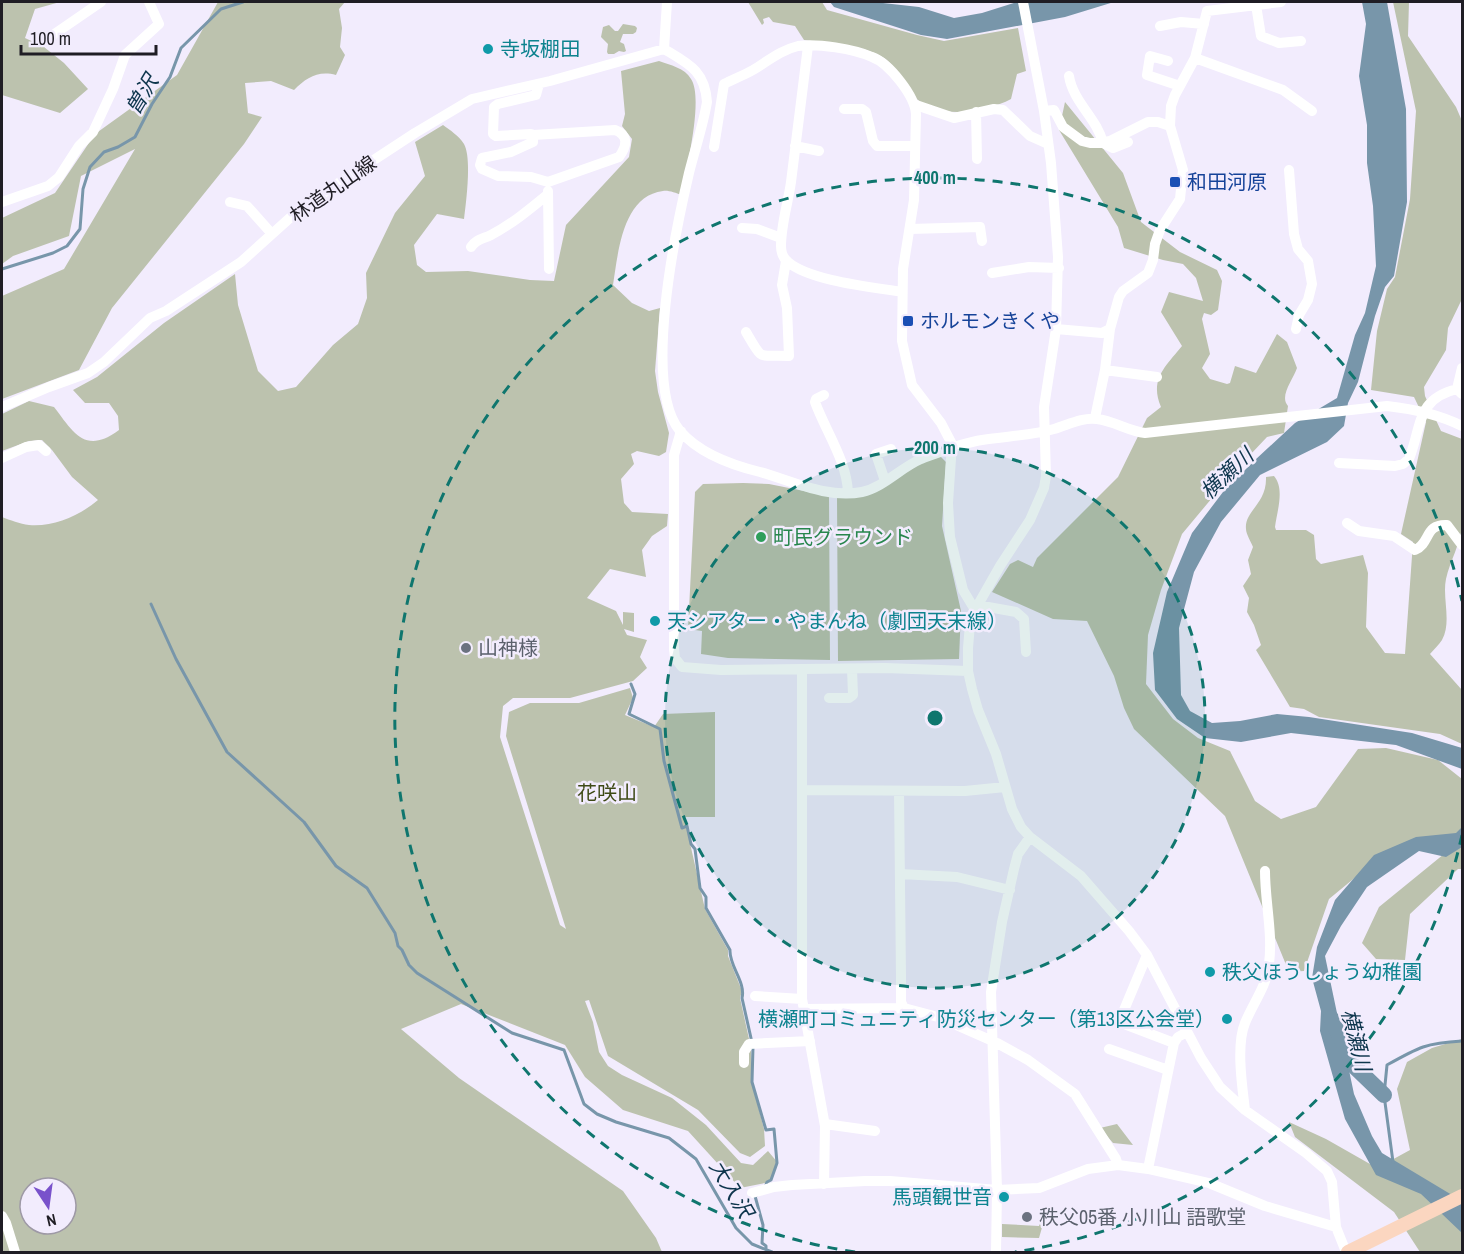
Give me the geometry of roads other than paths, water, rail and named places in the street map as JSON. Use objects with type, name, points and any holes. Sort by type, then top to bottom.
[{"type":"main road","points":[[1347,1252],[1462,1196]]},
{"type":"street","points":[[50,37],[101,2]]},
{"type":"street","points":[[2,202],[48,186],[59,177],[80,146],[93,132],[113,90],[125,55],[159,24],[149,2]]},
{"type":"street","points":[[668,2],[664,49],[683,60],[699,74],[703,81],[707,102],[674,250],[664,322],[663,381],[674,421],[681,432],[724,462],[829,492],[848,493],[863,492],[919,460],[952,448],[980,440],[1023,436],[1079,420],[1095,418],[1136,432],[1153,432],[1387,406],[1431,413],[1462,426]]},
{"type":"street","points":[[1023,2],[1044,111],[1059,268],[1056,328],[1046,392],[1046,476],[1038,504],[1030,520],[976,607],[970,624],[968,670],[974,700],[995,751],[1016,819],[1030,837],[1082,876],[1114,911],[1146,955],[1213,1078],[1245,1110],[1306,1152],[1327,1171],[1332,1182],[1335,1227],[1347,1252]]},
{"type":"street","points":[[1095,418],[1105,370],[1110,329],[1119,297],[1123,291],[1148,273],[1154,260],[1155,244],[1160,230],[1180,199],[1183,170],[1170,126],[1171,106],[1195,58],[1207,11],[1281,2]]},
{"type":"street","points":[[1256,5],[1261,36],[1279,43],[1301,41]]},
{"type":"street","points":[[1161,26],[1181,22],[1204,24]]},
{"type":"street","points":[[714,147],[724,84],[751,71],[772,57],[798,46],[839,49],[873,57],[899,80],[916,105],[954,118],[994,108],[1003,110],[1030,136],[1048,144]]},
{"type":"street","points":[[746,332],[758,354],[764,357],[789,356],[787,308],[782,285],[786,261],[781,249],[781,238],[808,46]]},
{"type":"street","name":"林道丸山線","points":[[2,407],[88,373],[104,362],[150,318],[166,311],[241,262],[302,207],[415,133],[472,99],[539,84],[664,49]]},
{"type":"street","points":[[1168,62],[1150,56],[1147,75],[1180,86]]},
{"type":"street","points":[[1195,58],[1283,90],[1312,111]]},
{"type":"street","points":[[1069,76],[1074,93],[1093,120],[1103,143]]},
{"type":"street","points":[[533,135],[533,142],[529,145],[511,152],[482,158],[480,165],[482,169],[490,174],[531,177],[548,182],[619,157],[625,148],[626,139],[622,132],[615,130],[533,135],[524,133],[496,136],[493,134],[494,107],[498,104],[533,97],[539,84]]},
{"type":"street","points":[[916,105],[914,200],[905,250],[902,341],[912,385],[951,440],[948,503],[950,537],[963,590],[976,607],[1016,612],[1024,619],[1026,652]]},
{"type":"street","points":[[844,109],[862,109],[866,112],[873,141],[877,146],[915,146]]},
{"type":"street","points":[[1044,111],[1054,110],[1063,127],[1082,141],[1095,144],[1103,143],[1148,122],[1170,126]]},
{"type":"street","points":[[976,112],[977,159]]},
{"type":"street","points":[[1103,143],[1113,148],[1128,142]]},
{"type":"street","points":[[795,146],[819,151]]},
{"type":"street","points":[[1289,170],[1294,234],[1298,249],[1308,261],[1312,284],[1308,300],[1299,315],[1296,329]]},
{"type":"street","points":[[548,182],[549,269]]},
{"type":"street","points":[[471,247],[476,240],[490,236],[547,195]]},
{"type":"street","points":[[230,202],[247,206],[272,234]]},
{"type":"street","points":[[910,229],[980,227],[982,241]]},
{"type":"street","points":[[742,228],[757,229],[781,238]]},
{"type":"street","points":[[786,261],[819,277],[902,292]]},
{"type":"street","points":[[992,273],[1029,267],[1059,268]]},
{"type":"street","points":[[1056,328],[1102,333],[1110,329]]},
{"type":"street","points":[[1339,463],[1395,466],[1403,464],[1409,459],[1426,407],[1435,397],[1460,391],[1462,368]]},
{"type":"street","points":[[1105,370],[1156,377]]},
{"type":"street","points":[[824,395],[815,402],[844,467],[848,493]]},
{"type":"street","points":[[681,432],[674,455],[675,658],[682,667],[721,670],[968,670]]},
{"type":"street","points":[[2,458],[26,447],[39,445],[46,451]]},
{"type":"street","points":[[885,481],[876,454],[891,449]]},
{"type":"street","points":[[1347,523],[1355,530],[1394,536],[1415,550],[1423,545],[1432,529],[1447,525],[1462,545]]},
{"type":"street","points":[[802,669],[803,1004],[825,1124],[824,1184]]},
{"type":"street","points":[[829,698],[849,698],[853,695],[852,669]]},
{"type":"street","points":[[802,790],[965,791],[1005,787]]},
{"type":"street","points":[[899,791],[901,1002],[904,1008]]},
{"type":"street","points":[[996,1252],[997,1190],[991,992],[1002,922],[1018,854],[1030,837]]},
{"type":"street","points":[[1245,1110],[1240,1041],[1245,1022],[1265,982],[1269,963],[1269,924],[1264,871]]},
{"type":"street","points":[[900,874],[957,878],[1010,890]]},
{"type":"street","points":[[1146,955],[1119,1022],[1174,1044]]},
{"type":"street","points":[[755,996],[803,1004],[904,1008],[938,1017],[1018,1053],[1075,1094],[1118,1165]]},
{"type":"street","points":[[1148,1169],[1174,1044],[1178,1037],[1187,1032]]},
{"type":"street","points":[[744,1063],[744,1052],[749,1044],[810,1041]]},
{"type":"street","points":[[1109,1048],[1168,1070]]},
{"type":"street","points":[[825,1124],[875,1131]]},
{"type":"street","points":[[752,1193],[792,1185],[890,1181],[997,1190],[1039,1188],[1088,1169],[1118,1165],[1148,1169],[1209,1183],[1265,1206],[1335,1227]]},
{"type":"street","points":[[2,1216],[15,1252]]},
{"type":"water","points":[[830,2],[874,2],[919,7],[954,18],[982,13],[1017,2],[1114,2],[1065,17],[947,39],[921,35],[834,7]]},
{"type":"water","points":[[1362,2],[1387,2],[1406,109],[1407,202],[1394,276],[1385,287],[1375,316],[1358,382],[1348,403],[1344,426],[1327,442],[1260,475],[1221,522],[1194,572],[1179,628],[1181,695],[1190,711],[1212,723],[1240,721],[1277,714],[1412,733],[1462,748],[1462,769],[1396,745],[1291,733],[1241,742],[1205,738],[1177,719],[1155,690],[1153,653],[1167,592],[1192,533],[1223,492],[1255,460],[1295,423],[1337,398],[1355,335],[1365,313],[1376,266],[1373,206],[1367,163],[1367,125],[1359,76],[1366,24]]},
{"type":"water","points":[[1462,827],[1462,847],[1446,857],[1419,851],[1367,887],[1341,926],[1325,956],[1354,1094],[1372,1136],[1382,1153],[1462,1201],[1462,1233],[1421,1194],[1376,1175],[1345,1119],[1320,1031],[1321,1011],[1312,978],[1317,947],[1335,900],[1374,855],[1416,837],[1456,833]]},
{"type":"waterway","name":"曽沢","points":[[2,269],[53,253],[67,246],[80,229],[83,189],[90,167],[104,152],[135,137],[152,104],[170,77],[181,48],[221,9],[243,2]]},
{"type":"waterway","name":"大入沢","points":[[151,604],[176,659],[227,752],[304,822],[336,866],[367,888],[395,933],[398,946],[409,965],[417,973],[512,1033],[564,1050],[584,1104],[597,1114],[616,1122],[669,1138],[696,1159],[736,1228],[752,1244],[772,1252]]},
{"type":"waterway","points":[[631,684],[635,694],[629,714],[660,729],[664,761],[682,828],[687,826],[691,844],[695,849],[700,888],[706,897],[706,908],[730,950],[730,956],[742,986],[742,998],[753,1047],[752,1082],[766,1130],[774,1129],[777,1163],[771,1180],[765,1187]]},
{"type":"waterway","name":"横瀬川","points":[[1331,1018],[1355,1067],[1384,1095]]},
{"type":"waterway","points":[[1393,1162],[1384,1095],[1387,1065],[1423,1047],[1462,1041]]},
{"type":"waterway","name":"大入沢","points":[[757,1195],[755,1196],[763,1225],[762,1243],[766,1249]]},
{"type":"place","name":"寺坂棚田","points":[[488,49]]},
{"type":"place","name":"和田河原","points":[[1175,182]]},
{"type":"place","name":"ホルモンきくや","points":[[908,321]]},
{"type":"place","name":"町民グラウンド","points":[[761,537]]},
{"type":"place","name":"天シアター・やまんね（劇団天末線）","points":[[655,621]]},
{"type":"place","name":"山神様","points":[[466,648]]},
{"type":"place","name":"秩父ほうしょう幼稚園","points":[[1210,972]]},
{"type":"place","name":"横瀬町コミュニティ防災センター（第13区公会堂）","points":[[1227,1019]]},
{"type":"place","name":"馬頭観世音","points":[[1004,1197]]},
{"type":"place","name":"秩父05番 小川山 語歌堂","points":[[1027,1217]]},
{"type":"park label","name":"花咲山","points":[[607,793]]}]
